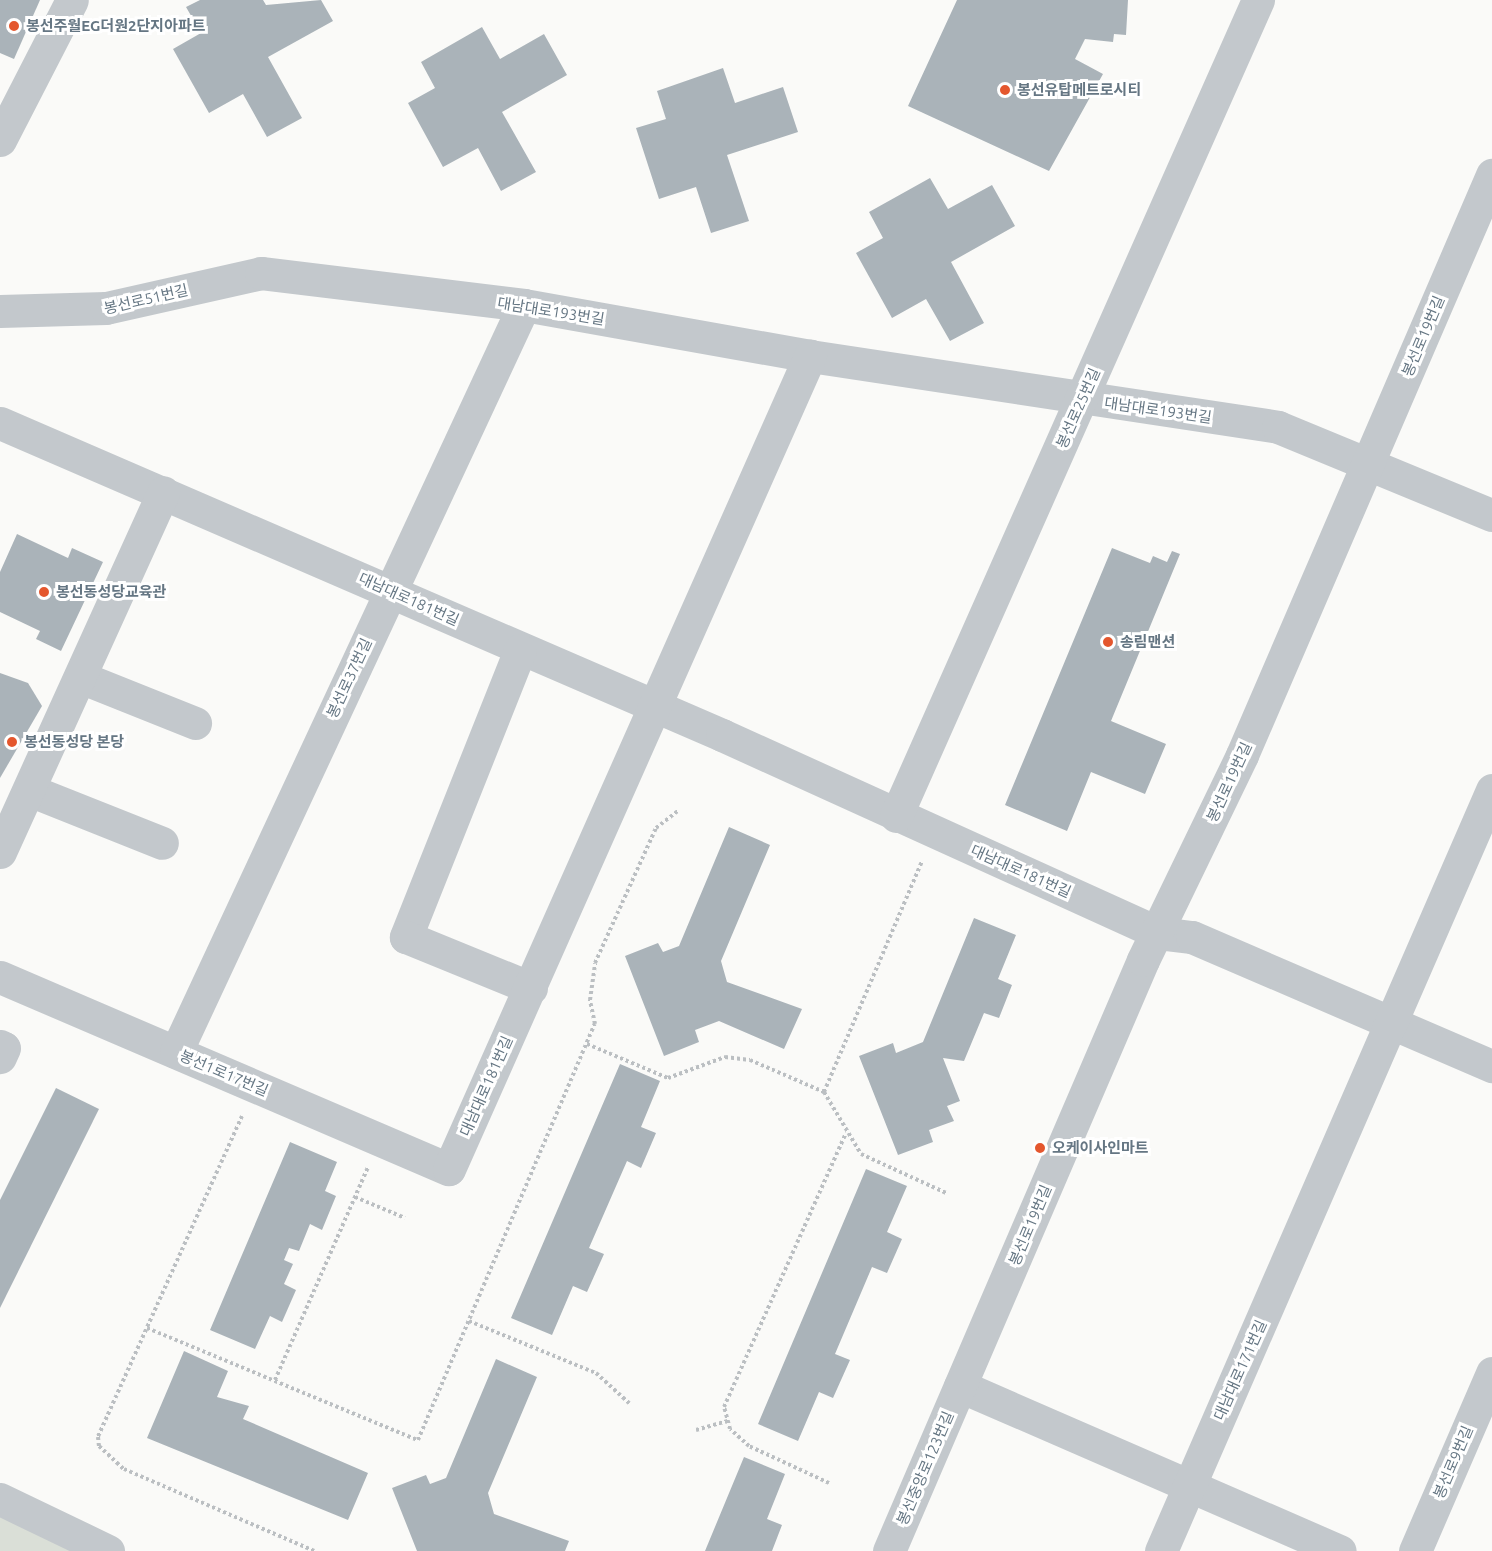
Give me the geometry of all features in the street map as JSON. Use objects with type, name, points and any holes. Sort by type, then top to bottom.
[{"type":"street","points":[[0,140],[72,0]]},
{"type":"street","name":"봉선로25번길","points":[[896,816],[1258,0]]},
{"type":"street","name":"봉선로19번길","points":[[960,1386],[1158,933],[1369,462],[1492,175]]},
{"type":"street","name":"대남대로193번길","points":[[292,273],[524,305],[810,356],[1082,399],[1278,426],[1492,515]]},
{"type":"street","name":"봉선로51번길","points":[[0,311],[82,312],[242,276],[292,273]]},
{"type":"street","name":"봉선로37번길","points":[[176,1052],[524,305]]},
{"type":"street","points":[[654,707],[810,356]]},
{"type":"street","name":"대남대로181번길","points":[[0,423],[390,590],[1158,933],[1192,937],[1492,1066]]},
{"type":"street","points":[[0,852],[163,492]]},
{"type":"street","points":[[520,650],[406,937],[531,988]]},
{"type":"street","points":[[80,677],[195,723]]},
{"type":"street","name":"대남대로181번길","points":[[449,1169],[654,707]]},
{"type":"street","points":[[29,790],[162,843]]},
{"type":"street","points":[[1392,1022],[1492,790]]},
{"type":"street","name":"봉선1로17번길","points":[[0,977],[449,1169]]},
{"type":"street","name":"대남대로171번길","points":[[1161,1551],[1392,1022]]},
{"type":"street","points":[[0,1046],[4,1048],[0,1057]]},
{"type":"street","name":"봉선로9번길","points":[[1415,1551],[1492,1373]]},
{"type":"street","points":[[960,1386],[1340,1551]]},
{"type":"street","name":"봉선중앙로123번길","points":[[890,1551],[960,1386]]},
{"type":"street","points":[[0,1499],[90,1547]]},
{"type":"path","points":[[147,1328],[418,1440],[596,1024],[590,1000],[595,963],[656,828],[678,811]]},
{"type":"path","points":[[824,1092],[934,833]]},
{"type":"path","points":[[587,1044],[668,1078],[737,1057],[824,1092],[846,1133],[871,1160],[946,1193]]},
{"type":"path","points":[[255,1086],[98,1437],[104,1454],[124,1468],[314,1551]]},
{"type":"path","points":[[829,1483],[748,1446],[728,1420],[727,1391],[846,1133]]},
{"type":"path","points":[[274,1380],[380,1139]]},
{"type":"path","points":[[355,1197],[405,1218]]},
{"type":"path","points":[[469,1321],[596,1373],[629,1403]]},
{"type":"path","points":[[696,1430],[728,1420]]},
{"type":"shaded area","points":[[0,1499],[78,1551],[0,1551]]},
{"type":"building","name":"봉선주월EG더원2단지아파트","points":[[0,0],[40,0],[14,59],[0,53]]},
{"type":"building","points":[[200,0],[263,0],[266,5],[321,0],[333,21],[268,57],[302,118],[267,137],[243,94],[209,113],[173,49],[201,33],[186,7]]},
{"type":"building","name":"봉선유탑메트로시티","points":[[957,0],[1128,0],[1126,35],[1114,34],[1113,42],[1085,39],[1075,59],[1103,74],[1049,171],[908,106]]},
{"type":"building","points":[[482,27],[500,59],[544,34],[567,75],[502,112],[536,172],[501,191],[478,148],[443,167],[408,103],[435,88],[421,62]]},
{"type":"building","points":[[723,68],[735,103],[783,87],[798,132],[727,155],[749,221],[711,233],[696,187],[659,199],[636,128],[666,119],[657,91]]},
{"type":"building","points":[[930,178],[948,209],[992,185],[1015,226],[951,262],[984,323],[950,341],[926,299],[892,318],[856,253],[883,238],[869,212]]},
{"type":"building","name":"봉선동성당교육관","points":[[17,534],[68,558],[72,548],[103,562],[61,651],[36,639],[40,631],[0,612],[0,572]]},
{"type":"building","name":"송림맨션","points":[[1112,548],[1150,563],[1153,556],[1167,562],[1172,551],[1180,554],[1111,721],[1166,744],[1145,794],[1091,772],[1067,831],[1005,805]]},
{"type":"building","name":"봉선동성당 본당","points":[[0,673],[28,683],[42,706],[0,778]]},
{"type":"building","points":[[729,827],[770,845],[721,961],[727,982],[802,1009],[784,1049],[719,1021],[695,1030],[699,1042],[664,1056],[625,956],[658,943],[663,952],[679,946]]},
{"type":"building","points":[[974,918],[1016,935],[998,979],[1012,985],[999,1018],[984,1013],[964,1061],[943,1058],[960,1101],[947,1106],[954,1121],[929,1130],[933,1142],[898,1155],[859,1056],[893,1043],[896,1053],[923,1042]]},
{"type":"building","points":[[620,1064],[660,1081],[641,1127],[656,1133],[641,1168],[627,1161],[589,1248],[604,1254],[587,1292],[573,1286],[552,1335],[511,1318]]},
{"type":"building","points":[[56,1088],[99,1109],[0,1308],[0,1200]]},
{"type":"building","points":[[290,1142],[337,1162],[325,1191],[336,1196],[322,1230],[310,1224],[299,1251],[289,1248],[284,1260],[293,1264],[284,1284],[296,1290],[282,1322],[270,1316],[255,1349],[210,1330]]},
{"type":"building","points":[[866,1169],[907,1186],[887,1232],[902,1239],[887,1273],[872,1267],[835,1354],[850,1360],[833,1398],[819,1392],[798,1441],[758,1424]]},
{"type":"building","points":[[184,1351],[228,1371],[217,1397],[249,1406],[243,1419],[368,1473],[348,1520],[147,1438]]},
{"type":"building","points":[[496,1359],[537,1377],[488,1493],[494,1514],[569,1541],[565,1551],[417,1551],[392,1488],[426,1475],[430,1484],[446,1478]]},
{"type":"building","points":[[744,1457],[785,1474],[767,1519],[782,1525],[772,1551],[705,1551]]},
{"type":"place","name":"봉선주월EG더원2단지아파트","points":[[14,26]]},
{"type":"place","name":"봉선유탑메트로시티","points":[[1005,90]]},
{"type":"place","name":"봉선동성당교육관","points":[[44,592]]},
{"type":"place","name":"송림맨션","points":[[1108,642]]},
{"type":"place","name":"봉선동성당 본당","points":[[12,742]]},
{"type":"place","name":"오케이사인마트","points":[[1040,1148]]}]
